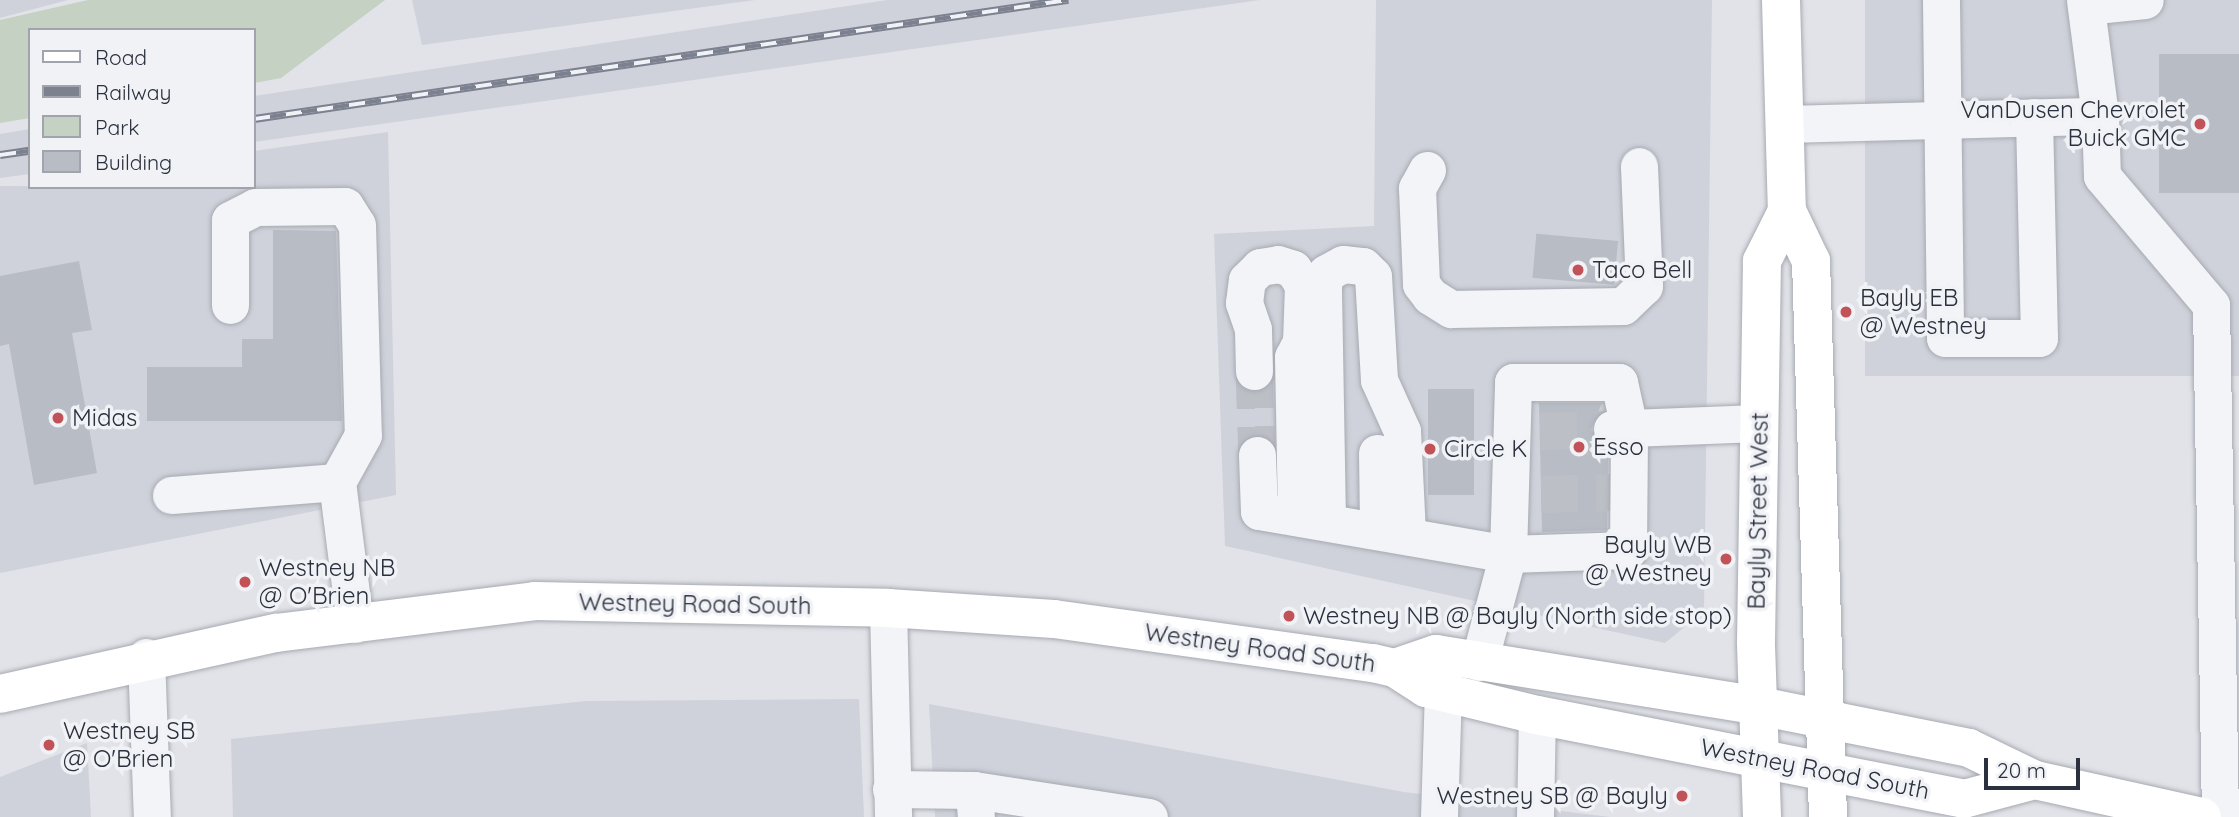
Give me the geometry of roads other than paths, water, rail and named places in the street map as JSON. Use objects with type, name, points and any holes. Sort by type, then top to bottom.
[{"type":"main road","name":"Bayly Street West","points":[[1781,0],[1787,211],[1811,261],[1828,817]]},
{"type":"main road","name":"Bayly Street West","points":[[1762,817],[1759,706],[1759,423],[1762,261],[1787,211]]},
{"type":"main road","name":"Westney Road South","points":[[0,694],[146,657],[355,624],[535,601],[888,608],[1054,619],[1395,668],[1443,692],[1537,715],[1964,799],[2035,780]]},
{"type":"main road","name":"Westney Road South","points":[[1395,668],[1436,654],[1759,706],[1823,721],[1969,748],[2035,780],[2202,817]]},
{"type":"street","points":[[1941,0],[1945,338],[2039,338],[2034,117]]},
{"type":"street","points":[[2145,0],[2086,3],[2100,116],[2102,176],[2225,305],[2202,817]]},
{"type":"street","points":[[1785,124],[2100,116]]},
{"type":"street","points":[[1427,170],[1417,188],[1421,284],[1430,296],[1451,309],[1583,307],[1623,306],[1639,298],[1644,286],[1639,166]]},
{"type":"street","points":[[230,306],[230,220],[255,207],[345,206],[357,225],[363,435],[337,482],[355,624]]},
{"type":"street","points":[[1343,264],[1363,266],[1373,276],[1379,380],[1402,431],[1352,525],[1323,285],[1326,273],[1343,264]]},
{"type":"street","points":[[1254,371],[1253,329],[1244,303],[1247,280],[1260,267],[1293,269],[1303,285],[1301,342],[1293,357]]},
{"type":"street","points":[[1253,329],[1293,357],[1352,525]]},
{"type":"street","points":[[1257,455],[1259,511],[1508,554],[1628,550],[1621,492],[1619,382],[1513,382],[1526,432],[1527,494],[1508,554],[1479,662]]},
{"type":"street","points":[[1620,428],[1759,423]]},
{"type":"street","points":[[1352,525],[1365,454]]},
{"type":"street","points":[[172,495],[337,482]]},
{"type":"street","points":[[888,608],[892,803],[975,804],[1149,817]]},
{"type":"street","points":[[146,657],[152,817]]},
{"type":"street","points":[[1438,817],[1443,692]]},
{"type":"street","points":[[1535,817],[1537,715]]},
{"type":"tunnel","points":[[1254,371],[1257,455]]},
{"type":"tunnel","points":[[1540,431],[1612,429]]},
{"type":"tunnel","points":[[1541,494],[1613,492]]},
{"type":"railway","points":[[256,119],[1068,0]]},
{"type":"railway","points":[[0,155],[28,151]]},
{"type":"place","name":"VanDusen Chevrolet Buick GMC","points":[[2200,124]]},
{"type":"place","name":"Taco Bell","points":[[1578,270]]},
{"type":"place","name":"Bayly EB @ Westney","points":[[1846,312]]},
{"type":"place","name":"Midas","points":[[58,418]]},
{"type":"place","name":"Esso","points":[[1579,447]]},
{"type":"place","name":"Circle K","points":[[1430,449]]},
{"type":"place","name":"Bayly WB @ Westney","points":[[1726,559]]},
{"type":"place","name":"Westney NB @ O'Brien","points":[[245,582]]},
{"type":"place","name":"Westney NB @ Bayly (North side stop)","points":[[1289,616]]},
{"type":"place","name":"Westney SB @ O'Brien","points":[[49,745]]},
{"type":"place","name":"Westney SB @ Bayly","points":[[1682,796]]}]
